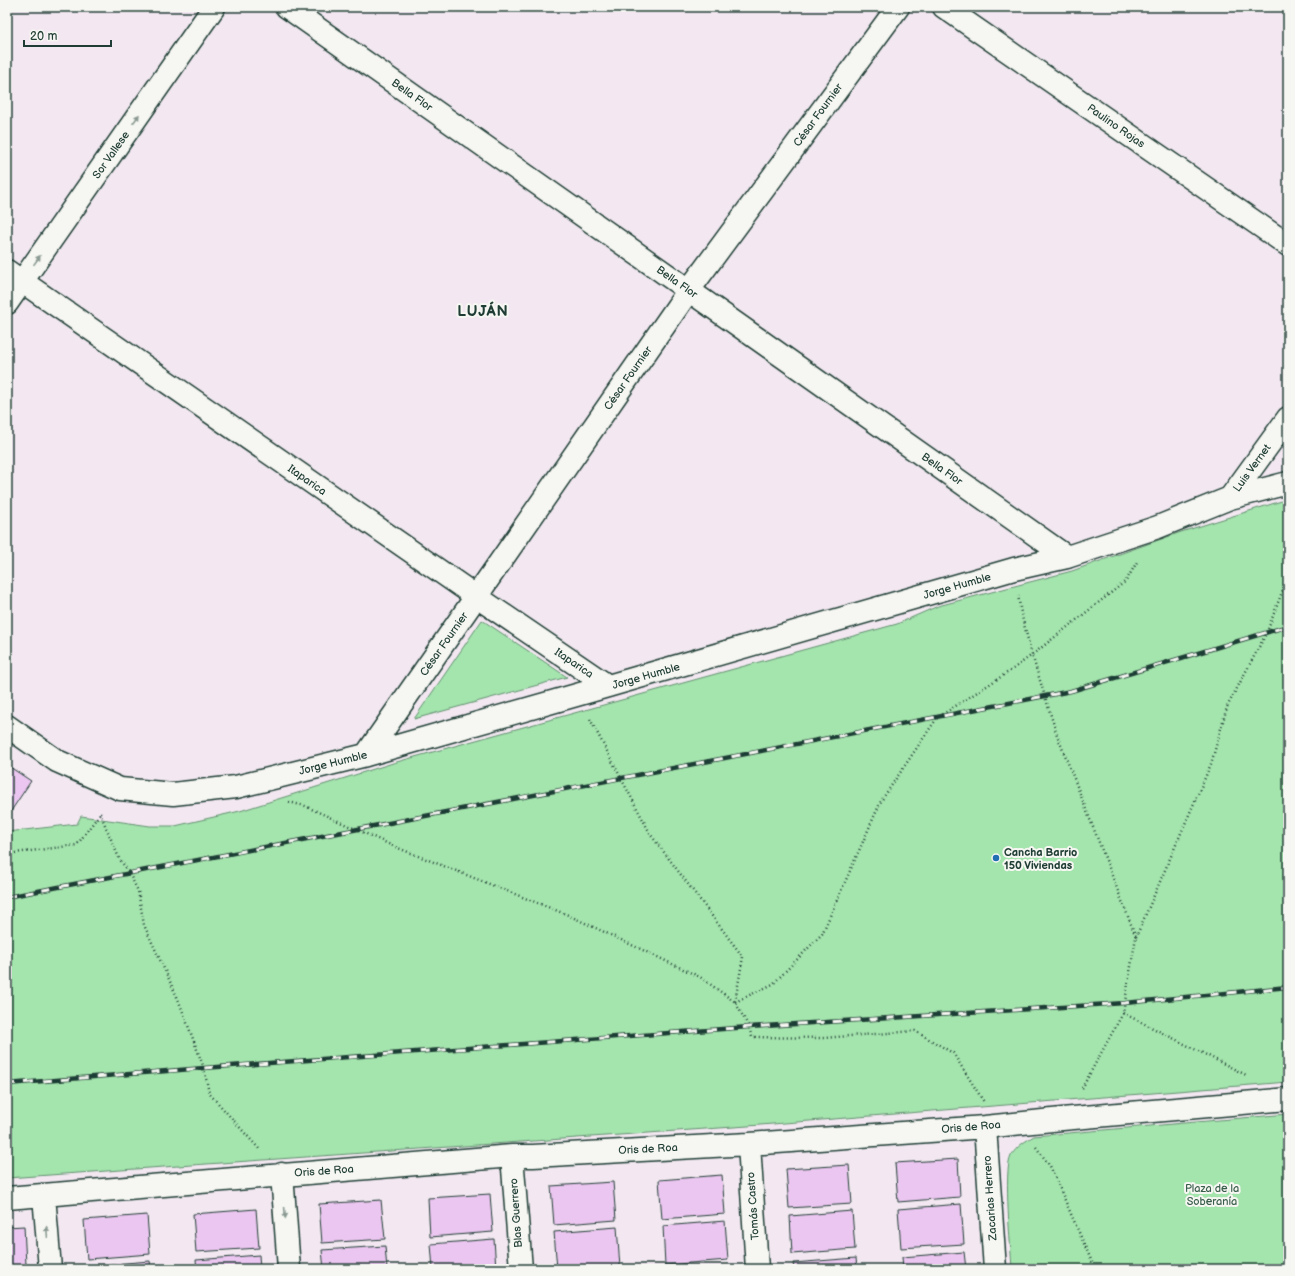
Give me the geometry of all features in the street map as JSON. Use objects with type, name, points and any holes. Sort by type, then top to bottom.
[{"type":"street","name":"Sor Vallese","points":[[7,303],[15,276],[214,7]]},
{"type":"street","name":"Bella Flor","points":[[287,7],[1067,557]]},
{"type":"street","name":"César Fournier","points":[[366,755],[689,290],[898,7]]},
{"type":"street","name":"Paulino Rojas","points":[[944,7],[1288,245]]},
{"type":"street","name":"Itaparica","points":[[15,276],[476,597],[608,686]]},
{"type":"street","name":"Luis Vernet","points":[[1230,498],[1288,418]]},
{"type":"street","name":"Jorge Humble","points":[[7,726],[57,761],[120,789],[173,794],[236,787],[366,755],[1014,569],[1067,557],[1158,527],[1230,498],[1288,484]]},
{"type":"street","name":"Oris de Roa","points":[[7,1198],[512,1156],[541,1156],[749,1144],[985,1127],[1288,1099]]},
{"type":"street","name":"Zacarias Herrero","points":[[985,1127],[995,1269]]},
{"type":"street","name":"Tomás Castro","points":[[749,1144],[757,1269]]},
{"type":"street","name":"Blas Guerrero","points":[[512,1156],[521,1269]]},
{"type":"street","points":[[282,1174],[289,1269]]},
{"type":"street","points":[[44,1195],[50,1269]]},
{"type":"path","points":[[736,1002],[773,984],[822,934],[881,801],[937,718],[1013,669],[1126,581],[1158,527]]},
{"type":"path","points":[[1014,569],[1021,613],[1032,655],[1057,735],[1136,937]]},
{"type":"path","points":[[1062,1119],[1079,1094],[1123,1013],[1136,937],[1211,764],[1227,707],[1267,632],[1288,576]]},
{"type":"path","points":[[577,695],[651,835],[743,958],[736,1002]]},
{"type":"path","points":[[7,854],[77,845],[100,813],[120,789]]},
{"type":"path","points":[[282,800],[305,806],[392,846],[568,915],[700,977],[736,1002],[750,1027],[752,1037],[823,1038],[915,1031],[954,1053],[984,1100],[985,1127]]},
{"type":"path","points":[[100,813],[119,858],[138,891],[144,925],[178,999],[204,1068],[209,1093],[282,1174]]},
{"type":"path","points":[[1123,1013],[1247,1076]]},
{"type":"path","points":[[1019,1123],[1050,1166],[1095,1269]]},
{"type":"green space","points":[[1288,499],[1288,1082],[748,1126],[7,1178],[7,832],[77,824],[81,816],[150,826],[175,826],[240,811],[393,763],[897,624],[938,606],[1072,571],[1181,532]]},
{"type":"green space","points":[[482,620],[567,677],[414,719]]},
{"type":"green space","name":"Plaza de la Soberanía","points":[[1288,1114],[1288,1269],[1012,1269],[1008,1193],[1009,1164],[1011,1156],[1018,1147],[1034,1136]]},
{"type":"building","points":[[7,765],[31,781],[11,811],[7,808]]},
{"type":"building","points":[[958,1159],[960,1197],[898,1202],[895,1163]]},
{"type":"building","points":[[849,1165],[852,1204],[789,1208],[786,1169]]},
{"type":"building","points":[[722,1175],[725,1214],[662,1219],[659,1180]]},
{"type":"building","points":[[613,1182],[616,1220],[554,1225],[551,1186]]},
{"type":"building","points":[[490,1194],[493,1232],[430,1237],[428,1198]]},
{"type":"building","points":[[381,1200],[385,1239],[322,1243],[319,1204]]},
{"type":"building","points":[[961,1204],[964,1244],[901,1248],[898,1209]]},
{"type":"building","points":[[256,1209],[259,1248],[196,1252],[193,1214]]},
{"type":"building","points":[[852,1211],[855,1249],[792,1254],[790,1216]]},
{"type":"building","points":[[147,1215],[150,1254],[87,1259],[84,1220]]},
{"type":"building","points":[[725,1221],[728,1260],[665,1265],[663,1226]]},
{"type":"building","points":[[24,1226],[26,1265],[7,1267],[7,1227]]},
{"type":"building","points":[[617,1227],[620,1267],[557,1269],[554,1232]]},
{"type":"building","points":[[494,1239],[496,1269],[433,1269],[431,1244]]},
{"type":"building","points":[[385,1246],[387,1269],[324,1269],[322,1250]]},
{"type":"building","points":[[964,1252],[966,1269],[903,1269],[902,1257]]},
{"type":"building","points":[[259,1255],[260,1269],[197,1269],[196,1260]]},
{"type":"building","points":[[856,1258],[857,1269],[794,1269],[793,1263]]},
{"type":"building","points":[[150,1261],[151,1269],[88,1269],[88,1266]]},
{"type":"railway","points":[[7,897],[1071,691],[1288,626]]},
{"type":"railway","points":[[7,1084],[749,1027],[1125,1003],[1288,987]]},
{"type":"place","name":"Cancha Barrio 150 Viviendas","points":[[996,858]]},
{"type":"district","name":"LUJÁN","points":[[483,311]]}]
